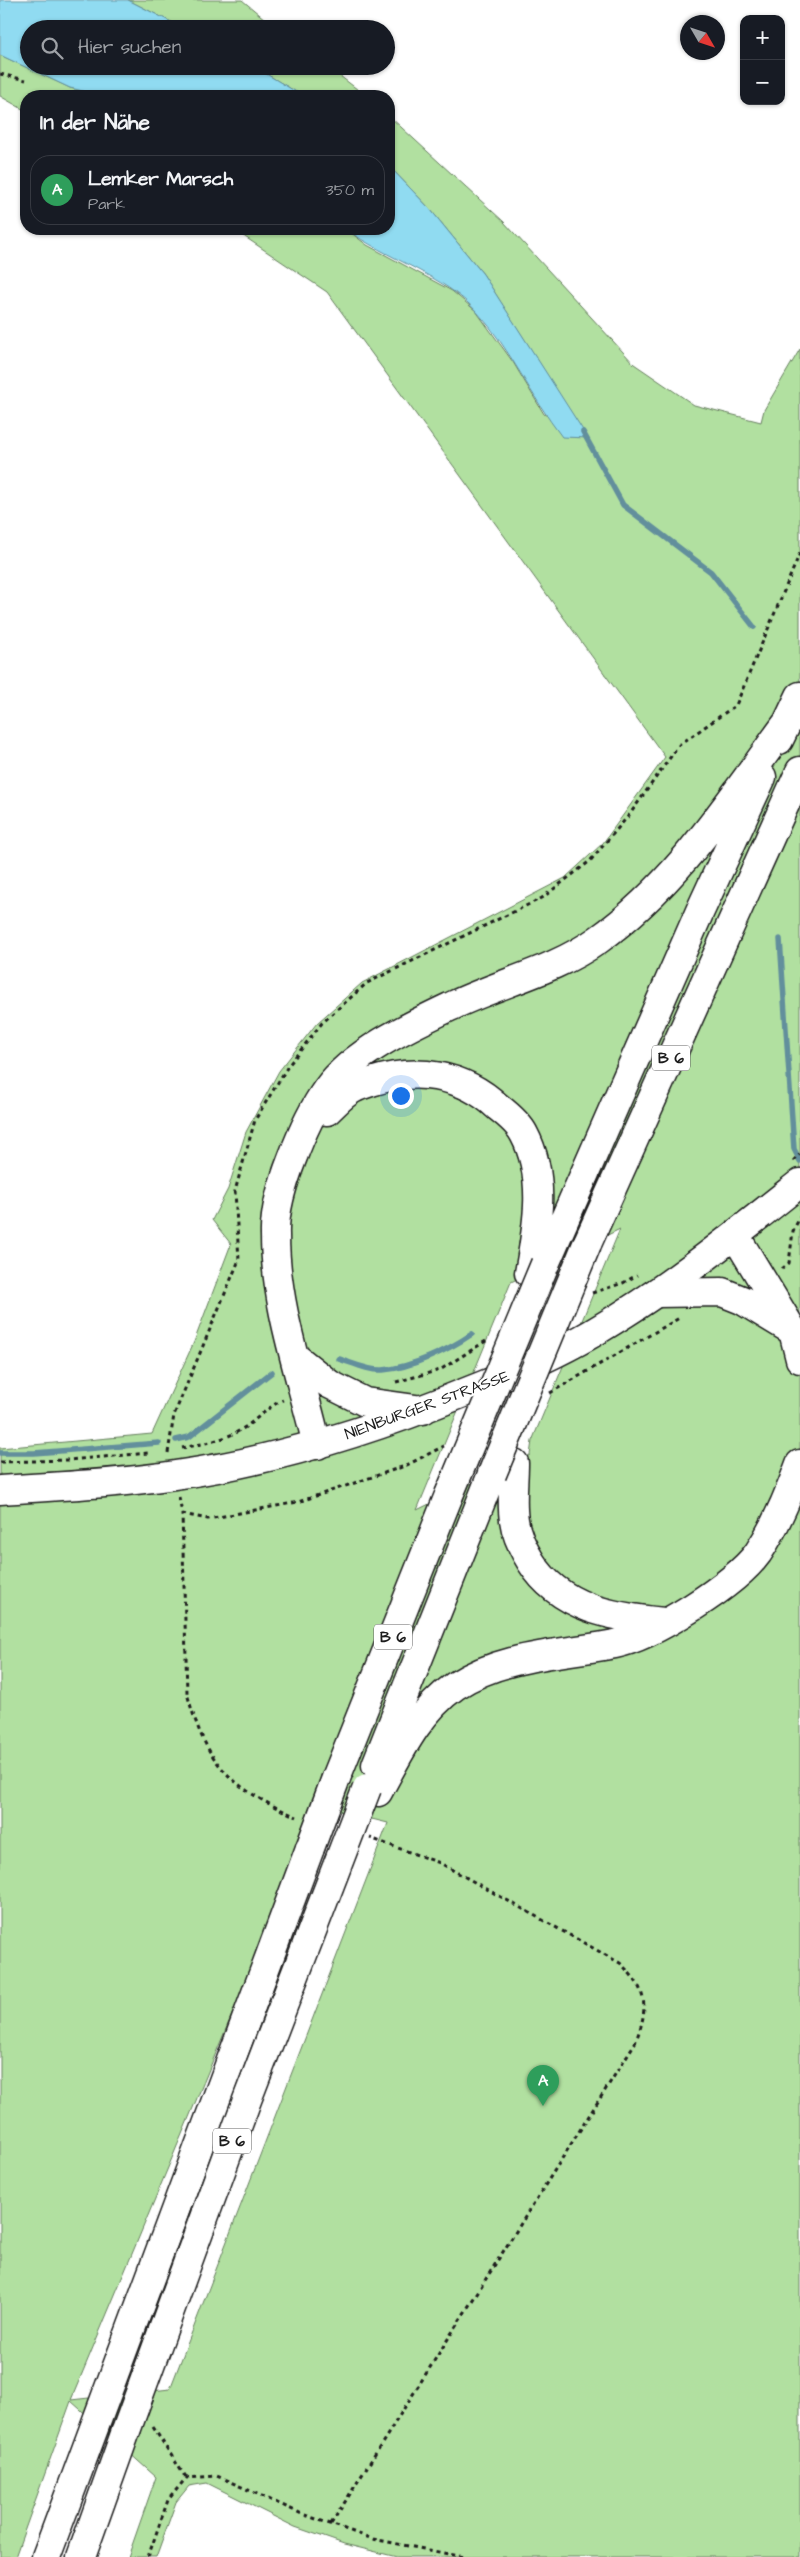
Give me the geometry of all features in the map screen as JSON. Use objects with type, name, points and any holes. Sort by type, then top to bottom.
[{"type":"main road","name":"B 6","points":[[46,2557],[336,1778],[449,1495],[503,1340],[800,696]]},
{"type":"main road","points":[[316,1445],[278,1277],[274,1233],[282,1183],[303,1132],[327,1088],[351,1065],[383,1042],[457,1003],[560,962],[596,941],[628,917],[668,879],[702,838],[787,723]]},
{"type":"main road","name":"B 6","points":[[81,2557],[138,2427],[247,2100],[342,1852],[372,1790],[503,1468],[535,1371],[587,1244],[800,771]]},
{"type":"main road","points":[[303,1132],[353,1089],[383,1078],[414,1073],[451,1078],[469,1086],[491,1100],[524,1134],[534,1162],[538,1187],[537,1269]]},
{"type":"main road","name":"NIENBURGER STRASSE","points":[[0,1490],[171,1463],[316,1445],[423,1410],[517,1372],[600,1329],[648,1283],[735,1235],[800,1183]]},
{"type":"main road","points":[[735,1235],[793,1332],[800,1359]]},
{"type":"main road","points":[[648,1283],[722,1292],[742,1300],[793,1332]]},
{"type":"main road","points":[[295,1356],[330,1384],[365,1402],[423,1410]]},
{"type":"main road","points":[[372,1790],[410,1733],[430,1709],[456,1686],[490,1669],[528,1658],[618,1643],[666,1622],[713,1595],[757,1554],[787,1500],[800,1464]]},
{"type":"main road","points":[[503,1468],[522,1547],[540,1575],[566,1597],[593,1610],[622,1618],[666,1622]]},
{"type":"path","points":[[0,74],[26,80]]},
{"type":"path","points":[[582,1295],[623,1283],[648,1283]]},
{"type":"path","points":[[389,1383],[440,1370],[503,1340]]},
{"type":"path","points":[[299,1818],[263,1802],[238,1786],[204,1743],[194,1718],[187,1693],[182,1514],[171,1463],[206,1443],[242,1430],[273,1404],[305,1392]]},
{"type":"path","points":[[0,1462],[68,1460],[158,1452]]},
{"type":"path","points":[[331,2524],[635,2043],[644,2020],[644,1998],[635,1978],[620,1963],[440,1862],[374,1839]]},
{"type":"path","points":[[138,2427],[186,2478]]},
{"type":"path","points":[[148,2557],[168,2500],[186,2478],[217,2476],[331,2524],[373,2539],[464,2557]]},
{"type":"green space","points":[[128,0],[242,0],[266,20],[167,20]]},
{"type":"green space","points":[[0,55],[20,64],[20,75],[42,75],[78,90],[20,90],[20,108],[0,96]]},
{"type":"green space","points":[[268,75],[339,75],[358,90],[293,90]]},
{"type":"green space","points":[[395,122],[504,222],[634,364],[694,405],[761,422],[764,410],[800,349],[800,2557],[397,2557],[344,2544],[295,2527],[207,2483],[189,2486],[176,2502],[156,2557],[128,2557],[156,2477],[71,2401],[15,2557],[0,2557],[0,1448],[152,1434],[194,1342],[231,1244],[212,1220],[228,1189],[246,1132],[279,1071],[317,1023],[362,983],[565,878],[603,843],[665,757],[327,292],[242,235],[354,235],[367,245],[452,291],[476,311],[513,362],[544,414],[587,438],[483,274],[430,209],[395,172]],"holes":[[[620,1229],[532,1441],[530,1455],[417,1510],[511,1282]],[[319,1806],[388,1823],[170,2389],[71,2400]]]},
{"type":"water","points":[[0,0],[128,0],[167,20],[20,20],[20,64],[0,55]]},
{"type":"water","points":[[42,75],[268,75],[293,90],[78,90]]},
{"type":"water","points":[[395,172],[430,209],[483,274],[588,438],[562,437],[489,326],[464,299],[432,278],[356,235],[395,235]]},
{"type":"waterway","points":[[583,432],[623,505],[711,572],[754,627]]},
{"type":"waterway","points":[[780,939],[794,1149],[800,1161]]},
{"type":"waterway","points":[[339,1359],[372,1369],[383,1370],[406,1366],[453,1346],[472,1334]]},
{"type":"waterway","points":[[176,1440],[189,1437],[272,1372]]},
{"type":"waterway","points":[[0,1453],[34,1453],[159,1443]]},
{"type":"place","name":"Lemker Marsch","points":[[543,2106]]}]
